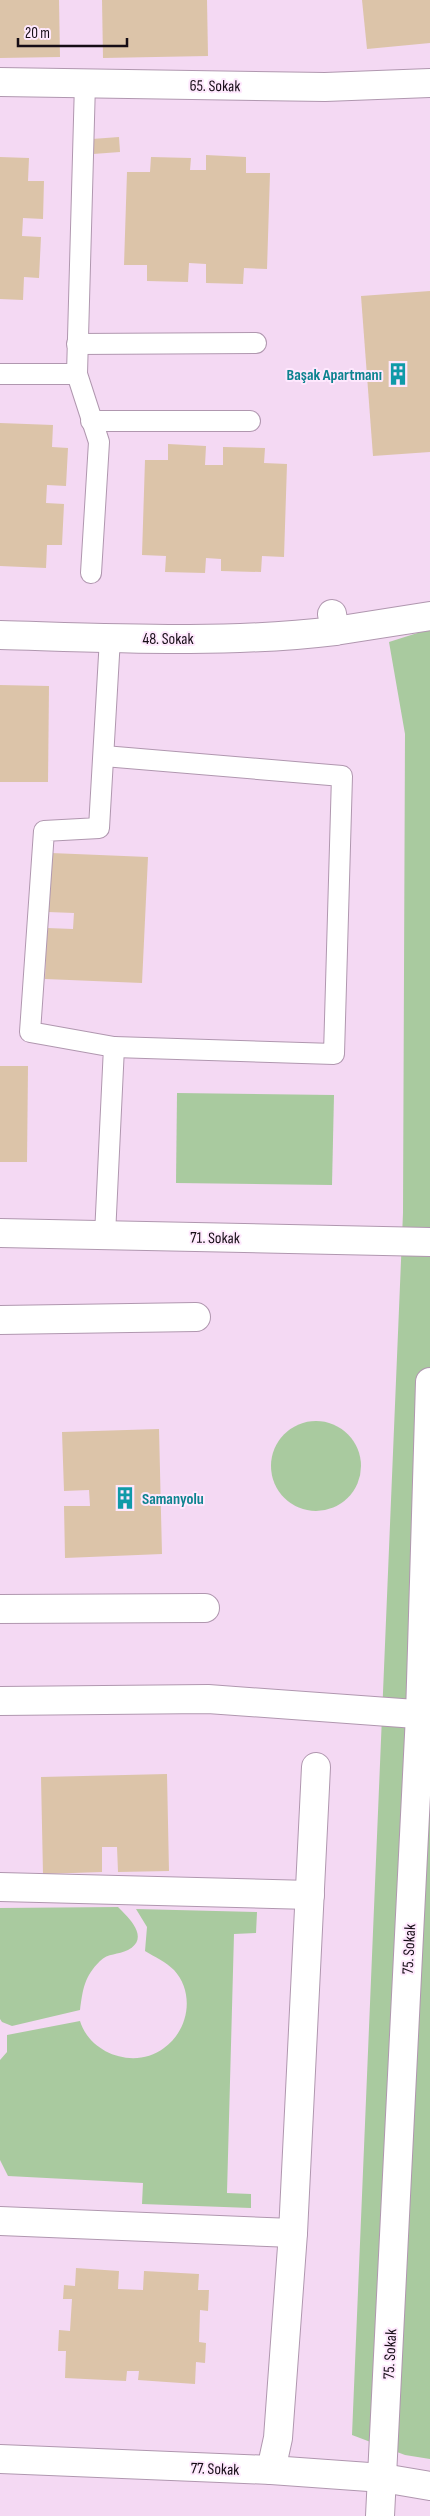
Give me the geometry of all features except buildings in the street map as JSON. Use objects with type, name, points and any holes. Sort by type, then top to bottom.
[{"type":"street","name":"65. Sokak","points":[[0,82],[325,88],[430,83]]},
{"type":"street","name":"48. Sokak","points":[[0,635],[110,638],[289,637],[333,622],[430,616]]},
{"type":"street","name":"71. Sokak","points":[[0,1233],[430,1242]]},
{"type":"street","points":[[0,1320],[196,1317]]},
{"type":"street","name":"75. Sokak","points":[[380,2516],[425,1715],[430,1382]]},
{"type":"street","points":[[0,1610],[205,1608]]},
{"type":"street","points":[[0,1701],[208,1699],[425,1715]]},
{"type":"street","points":[[271,2470],[278,2438],[293,2233],[316,1767]]},
{"type":"street","points":[[0,1886],[310,1895]]},
{"type":"street","points":[[0,2221],[293,2233]]},
{"type":"street","name":"77. Sokak","points":[[0,2460],[271,2470],[383,2478],[430,2486]]},
{"type":"lane","points":[[85,83],[77,374],[99,442],[92,573]]},
{"type":"lane","points":[[77,344],[256,343]]},
{"type":"lane","points":[[0,374],[77,374]]},
{"type":"lane","points":[[91,421],[250,421]]},
{"type":"lane","points":[[104,756],[342,776],[334,1054],[114,1048],[30,1032],[44,831],[99,828],[110,638]]},
{"type":"lane","points":[[105,1235],[114,1048]]},
{"type":"green space","points":[[430,629],[430,2459],[405,2455],[352,2435],[403,1213],[405,734],[389,642]]},
{"type":"green space","points":[[177,1093],[334,1095],[332,1185],[176,1183]]},
{"type":"green space","points":[[316,1421],[333,1425],[348,1434],[357,1449],[361,1466],[357,1483],[348,1498],[333,1507],[316,1511],[299,1507],[284,1498],[275,1483],[271,1466],[275,1449],[284,1434],[299,1425]]},
{"type":"green space","points":[[118,1907],[132,1922],[138,1934],[138,1940],[128,1950],[106,1957],[95,1967],[87,1978],[80,2010],[12,2026],[2,2022],[0,2019],[0,1908]]},
{"type":"green space","points":[[136,1909],[257,1912],[256,1933],[234,1934],[227,2193],[251,2194],[251,2208],[142,2204],[143,2183],[8,2176],[0,2160],[0,2060],[7,2052],[7,2035],[80,2021],[85,2033],[103,2050],[127,2058],[140,2058],[152,2055],[164,2048],[179,2031],[186,2011],[185,1989],[181,1979],[174,1970],[145,1951],[147,1927]]},
{"type":"place","name":"Başak Apartmanı","points":[[398,374]]},
{"type":"place","name":"Samanyolu","points":[[125,1498]]}]
